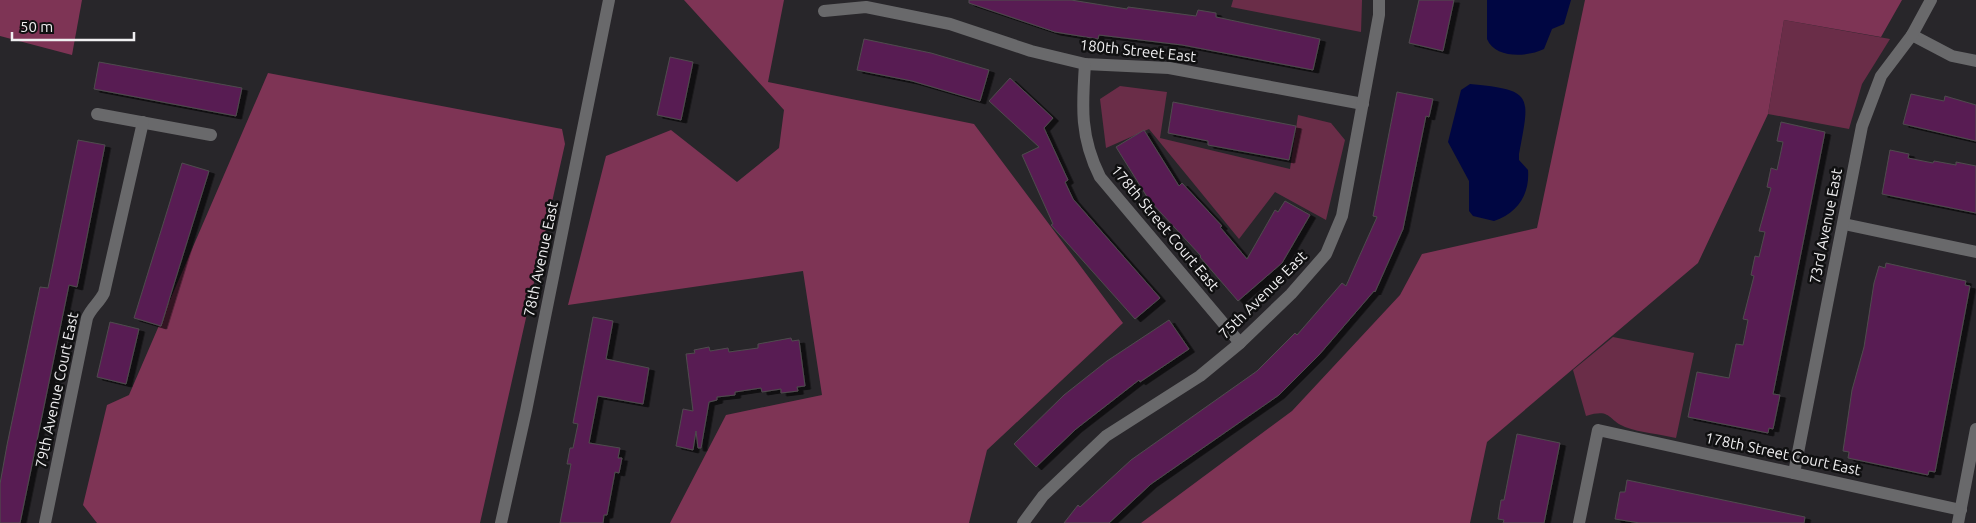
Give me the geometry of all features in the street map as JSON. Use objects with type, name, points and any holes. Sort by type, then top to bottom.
[{"type":"street","name":"78th Avenue East","points":[[501,523],[528,402],[609,0]]},
{"type":"street","name":"75th Avenue East","points":[[1023,523],[1043,496],[1106,436],[1200,376],[1240,343],[1290,294],[1326,254],[1342,216],[1379,15],[1380,0]]},
{"type":"street","name":"73rd Avenue East","points":[[1794,473],[1862,126],[1870,100],[1881,76],[1912,35],[1931,0]]},
{"type":"street","name":"180th Street East","points":[[824,11],[866,7],[950,24],[1031,51],[1085,64],[1169,68],[1363,104]]},
{"type":"street","points":[[1912,35],[1952,56],[1976,60]]},
{"type":"street","name":"178th Street Court East","points":[[1085,64],[1082,101],[1083,128],[1089,155],[1100,177],[1240,343]]},
{"type":"street","points":[[97,114],[211,135]]},
{"type":"street","name":"79th Avenue Court East","points":[[45,523],[87,318],[91,309],[100,301],[104,293],[143,122]]},
{"type":"street","points":[[1844,224],[1976,252]]},
{"type":"street","points":[[1958,523],[1976,429]]},
{"type":"street","name":"178th Street Court East","points":[[1580,523],[1598,430],[1960,510]]},
{"type":"shaded area","points":[[0,0],[82,0],[72,55],[0,36]]},
{"type":"shaded area","points":[[684,0],[784,0],[768,82],[974,124],[1123,323],[987,450],[969,523],[670,523],[726,415],[822,395],[803,271],[568,305],[606,156],[671,130],[737,182],[779,148],[784,110]]},
{"type":"shaded area","points":[[1233,0],[1362,0],[1361,32],[1231,7]]},
{"type":"shaded area","points":[[1487,0],[1571,0],[1564,24],[1552,29],[1544,49],[1521,55],[1504,53],[1491,46],[1487,39]]},
{"type":"shaded area","points":[[1585,0],[1902,0],[1881,37],[1784,20],[1768,114],[1698,263],[1487,442],[1470,523],[1141,523],[1292,411],[1400,295],[1422,254],[1537,228]]},
{"type":"shaded area","points":[[1784,20],[1890,39],[1862,84],[1849,129],[1768,114]]},
{"type":"shaded area","points":[[268,73],[562,129],[565,144],[480,523],[97,523],[83,505],[107,405],[129,395]]},
{"type":"shaded area","points":[[1470,84],[1491,86],[1517,93],[1523,99],[1525,108],[1519,160],[1528,170],[1527,187],[1515,208],[1502,218],[1494,221],[1473,216],[1469,211],[1469,181],[1448,142],[1461,90]]},
{"type":"shaded area","points":[[1120,86],[1167,92],[1160,138],[1290,169],[1298,115],[1331,123],[1345,140],[1326,220],[1275,192],[1239,239],[1149,129],[1106,148],[1100,99]]},
{"type":"shaded area","points":[[1613,337],[1694,353],[1676,438],[1625,427],[1601,413],[1586,416],[1573,370]]},
{"type":"building","points":[[969,0],[1071,0],[1127,9],[1128,7],[1196,16],[1198,10],[1216,13],[1216,17],[1320,39],[1313,70],[1182,45],[1099,35],[1098,39],[1055,32],[969,3]]},
{"type":"building","points":[[1419,0],[1454,0],[1443,51],[1409,43]]},
{"type":"building","points":[[864,39],[931,53],[989,70],[980,101],[912,81],[857,70]]},
{"type":"building","points":[[670,57],[693,62],[681,120],[657,115]]},
{"type":"building","points":[[99,62],[242,88],[236,116],[94,89]]},
{"type":"building","points":[[1010,78],[1053,118],[1044,128],[1068,180],[1065,182],[1073,199],[1160,298],[1135,319],[1051,225],[1053,224],[1022,155],[1039,147],[989,101]]},
{"type":"building","points":[[1397,92],[1433,99],[1429,117],[1426,116],[1403,229],[1375,292],[1319,355],[1279,395],[1151,484],[1109,523],[1064,523],[1078,505],[1080,507],[1131,460],[1257,371],[1295,333],[1297,335],[1342,283],[1346,286],[1377,217],[1373,216]]},
{"type":"building","points":[[1911,94],[1944,101],[1945,96],[1976,105],[1976,141],[1903,124]]},
{"type":"building","points":[[1173,102],[1296,126],[1289,160],[1208,145],[1208,141],[1168,133]]},
{"type":"building","points":[[1781,122],[1825,132],[1773,394],[1780,395],[1773,429],[1769,428],[1768,433],[1688,417],[1697,372],[1729,378],[1736,344],[1743,345],[1748,320],[1743,319],[1754,276],[1751,275],[1755,256],[1759,257],[1765,232],[1759,231],[1771,188],[1767,187],[1771,168],[1777,170],[1783,142],[1777,141]]},
{"type":"building","points":[[1144,130],[1179,186],[1182,183],[1222,226],[1220,227],[1247,259],[1275,210],[1278,212],[1285,201],[1310,215],[1282,263],[1238,301],[1201,256],[1149,200],[1116,147]]},
{"type":"building","points":[[78,140],[105,145],[77,287],[69,285],[20,523],[0,523],[0,484],[7,445],[40,287],[48,288]]},
{"type":"building","points":[[1890,150],[1909,154],[1908,158],[1933,163],[1934,161],[1956,165],[1956,162],[1976,166],[1976,213],[1882,194]]},
{"type":"building","points":[[182,163],[209,171],[161,326],[134,318]]},
{"type":"building","points":[[1886,263],[1966,281],[1965,285],[1970,286],[1935,472],[1929,471],[1928,475],[1848,458],[1849,452],[1843,451],[1852,390],[1864,347],[1874,283],[1879,266],[1885,268]]},
{"type":"building","points":[[593,317],[613,321],[606,359],[649,368],[643,404],[598,396],[589,443],[620,448],[618,458],[622,458],[619,473],[615,472],[607,515],[604,515],[603,523],[560,523],[571,464],[567,464],[570,448],[573,448],[578,424],[573,423]]},
{"type":"building","points":[[1169,320],[1189,349],[1140,382],[1139,380],[1076,429],[1036,467],[1014,444],[1064,395],[1107,361]]},
{"type":"building","points":[[110,322],[139,329],[126,384],[97,377]]},
{"type":"building","points":[[791,338],[792,341],[799,340],[805,386],[797,387],[798,391],[781,393],[781,389],[762,392],[761,388],[735,392],[735,395],[717,397],[717,400],[709,402],[701,448],[698,448],[696,431],[693,450],[676,446],[683,409],[693,411],[686,354],[695,353],[694,350],[709,347],[710,351],[728,348],[729,352],[758,348],[758,344]]},
{"type":"building","points":[[1517,434],[1560,443],[1544,523],[1503,523],[1504,520],[1498,519],[1501,500],[1504,500]]},
{"type":"building","points":[[1627,480],[1805,517],[1804,523],[1640,523],[1615,519],[1620,492],[1625,492]]}]
